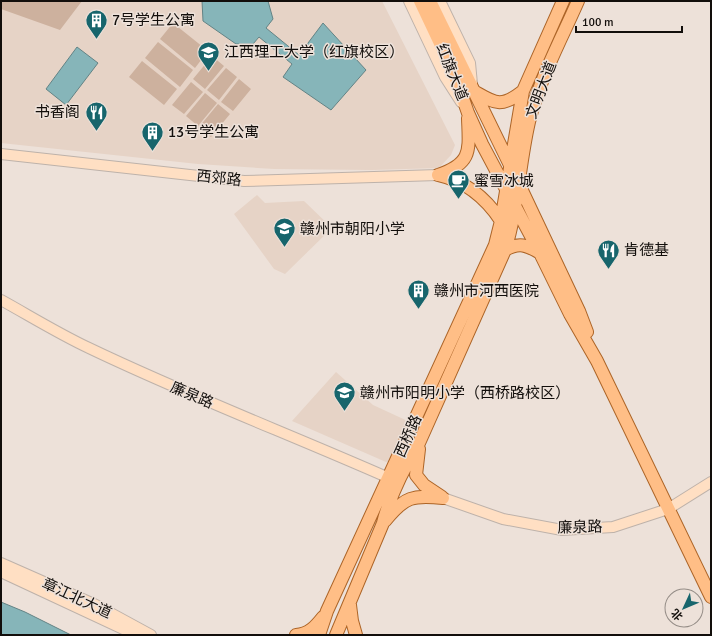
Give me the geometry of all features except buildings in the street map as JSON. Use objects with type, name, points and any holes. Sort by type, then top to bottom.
[{"type":"main road","name":"红旗大道","points":[[420,1],[454,73],[468,113],[482,144],[540,253],[570,314],[598,361]]},
{"type":"main road","name":"红旗大道","points":[[430,1],[579,311],[598,361]]},
{"type":"main road","name":"文明大道","points":[[506,189],[523,91],[563,1]]},
{"type":"main road","name":"文明大道","points":[[515,206],[522,154],[534,103],[578,1]]},
{"type":"main road","points":[[472,90],[498,102],[511,100],[523,91]]},
{"type":"main road","points":[[438,175],[457,167],[469,149],[468,113]]},
{"type":"main road","points":[[438,175],[460,181],[486,203],[501,222]]},
{"type":"main road","name":"西桥路","points":[[319,635],[327,611],[495,245],[501,222],[506,189]]},
{"type":"main road","name":"西桥路","points":[[336,635],[383,524],[387,507],[419,443],[505,250],[512,228],[515,206]]},
{"type":"main road","points":[[505,250],[512,246],[524,244],[540,253]]},
{"type":"main road","points":[[598,361],[711,598]]},
{"type":"main road","points":[[419,443],[416,475],[424,485],[443,498]]},
{"type":"main road","points":[[383,524],[401,503],[409,498],[421,496],[443,498]]},
{"type":"main road","points":[[350,602],[352,621],[356,635]]},
{"type":"main road","points":[[296,635],[302,634],[315,627],[327,611]]},
{"type":"street","points":[[409,1],[445,77],[468,113]]},
{"type":"street","points":[[440,1],[470,63],[472,90]]},
{"type":"street","name":"西郊路","points":[[1,154],[244,181],[438,175]]},
{"type":"street","name":"廉泉路","points":[[1,300],[87,347],[195,397],[273,427],[389,478]]},
{"type":"street","name":"廉泉路","points":[[443,498],[503,519],[562,530],[613,527],[668,509],[711,482]]},
{"type":"street","name":"章江北大道","points":[[1,563],[94,604],[151,635]]},
{"type":"street","name":"章江北大道","points":[[1,572],[136,635]]},
{"type":"shaded area","name":"江西理工大学（红旗校区）","points":[[1,1],[382,1],[455,145],[451,155],[439,168],[372,170],[274,169],[198,164],[1,143]]},
{"type":"shaded area","points":[[1,1],[82,1],[60,30],[1,9]]},
{"type":"shaded area","points":[[173,23],[208,51],[195,68],[160,39]]},
{"type":"shaded area","points":[[158,42],[193,70],[180,87],[145,58]]},
{"type":"shaded area","points":[[212,56],[224,66],[205,89],[193,79]]},
{"type":"shaded area","points":[[142,61],[177,89],[164,105],[129,77]]},
{"type":"shaded area","points":[[226,68],[237,77],[219,100],[207,90]]},
{"type":"shaded area","points":[[239,79],[251,89],[233,111],[221,102]]},
{"type":"shaded area","points":[[191,82],[203,92],[184,114],[172,105]]},
{"type":"shaded area","points":[[205,93],[217,103],[198,126],[186,116]]},
{"type":"shaded area","points":[[218,104],[230,114],[211,137],[199,127]]},
{"type":"shaded area","name":"赣州市朝阳小学","points":[[257,195],[265,203],[304,201],[332,228],[285,274],[274,269],[234,214]]},
{"type":"shaded area","name":"赣州市阳明小学（西桥路校区）","points":[[336,372],[373,405],[412,423],[393,461],[386,462],[292,421]]},
{"type":"water","points":[[202,1],[268,1],[273,19],[266,28],[299,55],[323,23],[366,70],[331,110],[283,77],[292,64],[259,37],[253,44],[236,44],[203,21]]},
{"type":"water","points":[[77,47],[98,63],[66,105],[46,89]]},
{"type":"water","points":[[1,602],[25,612],[71,635],[1,635]]},
{"type":"place","name":"7号学生公寓","points":[[97,40]]},
{"type":"place","name":"江西理工大学（红旗校区）","points":[[209,72]]},
{"type":"place","name":"书香阁","points":[[96,132]]},
{"type":"place","name":"13号学生公寓","points":[[152,152]]},
{"type":"place","name":"蜜雪冰城","points":[[458,200]]},
{"type":"place","name":"赣州市朝阳小学","points":[[285,248]]},
{"type":"place","name":"肯德基","points":[[609,270]]},
{"type":"place","name":"赣州市河西医院","points":[[418,310]]},
{"type":"place","name":"赣州市阳明小学（西桥路校区）","points":[[345,412]]}]
